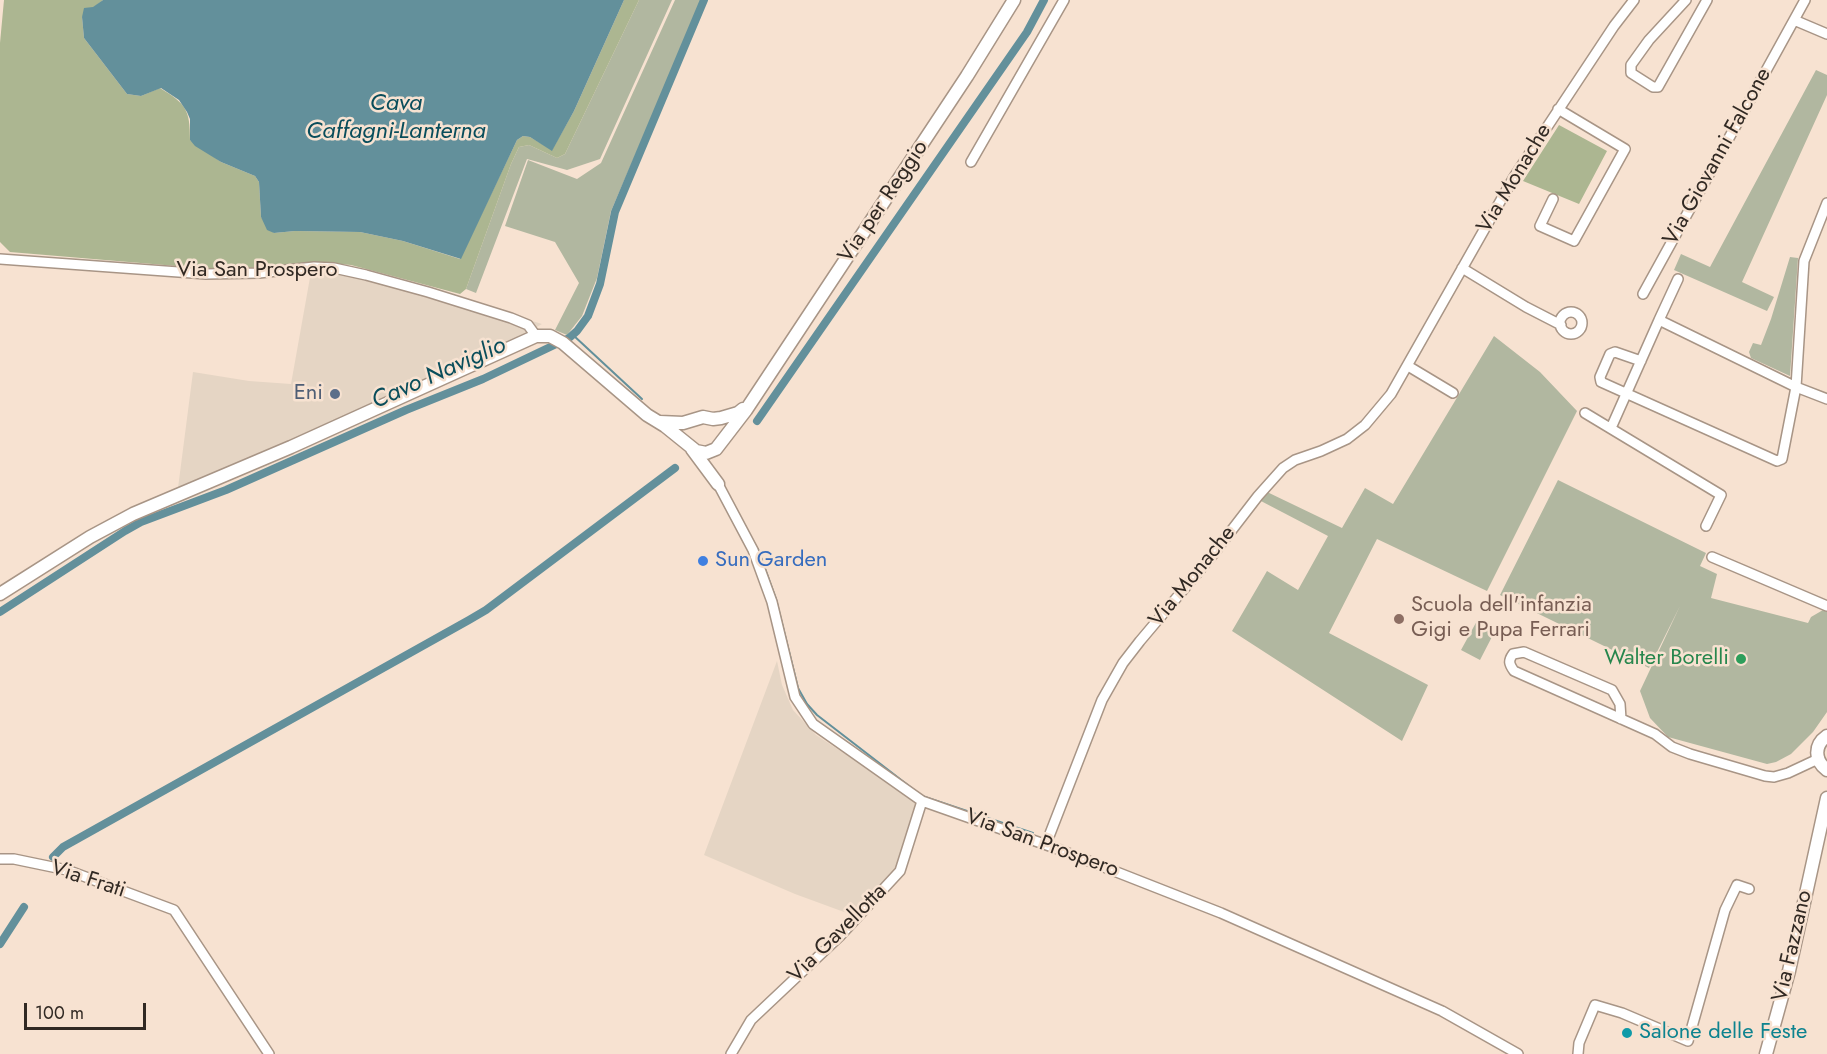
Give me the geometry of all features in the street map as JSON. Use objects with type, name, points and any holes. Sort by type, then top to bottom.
[{"type":"main road","name":"Via per Reggio","points":[[718,445],[741,417],[999,28],[1014,0]]},
{"type":"main road","points":[[0,594],[90,537],[133,514],[291,447],[536,336],[550,336],[568,347],[639,409],[701,453],[711,452],[718,445],[722,432],[713,419]]},
{"type":"main road","name":"Via per Reggio","points":[[658,422],[677,423],[703,417],[713,419],[729,417],[738,413],[750,402]]},
{"type":"main road","points":[[689,445],[686,435],[687,428],[693,420]]},
{"type":"main road","name":"Via San Prospero","points":[[689,445],[718,484]]},
{"type":"main road","name":"Via San Prospero","points":[[718,445],[714,467],[718,484]]},
{"type":"main road","points":[[1824,769],[1818,747],[1826,735]]},
{"type":"main road","name":"Via Fazzano","points":[[1766,1054],[1789,971],[1827,801]]},
{"type":"street","points":[[971,162],[1064,0]]},
{"type":"street","name":"Via Monache","points":[[1046,844],[1102,700],[1123,663],[1283,468],[1295,460],[1337,445],[1357,433],[1391,394],[1514,177],[1614,26],[1634,0]]},
{"type":"street","points":[[1686,0],[1649,40],[1631,64],[1631,73],[1653,87],[1658,87],[1707,0]]},
{"type":"street","name":"Via Giovanni Falcone","points":[[1643,294],[1805,0]]},
{"type":"street","points":[[1794,20],[1827,34]]},
{"type":"street","points":[[1552,199],[1540,226],[1574,241],[1625,149],[1558,109]]},
{"type":"street","points":[[1641,361],[1615,352],[1610,354],[1600,377],[1601,382],[1778,461],[1782,459],[1796,387],[1804,261],[1827,203]]},
{"type":"street","name":"Via San Prospero","points":[[0,258],[206,274],[259,273],[314,267],[334,268],[366,274],[501,314],[528,325],[536,336]]},
{"type":"street","points":[[1462,268],[1526,307],[1561,325]]},
{"type":"street","points":[[1611,428],[1677,279]]},
{"type":"street","points":[[1659,320],[1796,387],[1827,399]]},
{"type":"street","points":[[1408,366],[1454,393]]},
{"type":"street","points":[[1585,413],[1721,495],[1706,526]]},
{"type":"street","name":"Via San Prospero","points":[[718,484],[753,550],[772,602],[795,697],[813,724],[922,801],[1046,844],[1177,894],[1442,1011],[1518,1054]]},
{"type":"street","points":[[1712,557],[1827,606]]},
{"type":"street","points":[[1621,719],[1620,704],[1612,690],[1524,652],[1513,654],[1509,660],[1509,665],[1514,671],[1621,719],[1655,734],[1672,747],[1690,754],[1765,776],[1774,777],[1824,769]]},
{"type":"street","name":"Via Gavellotta","points":[[731,1054],[751,1020],[840,936],[900,872],[922,801]]},
{"type":"street","name":"Via Frati","points":[[0,859],[14,859],[67,870],[174,910],[269,1054]]},
{"type":"street","points":[[1578,1054],[1579,1043],[1594,1005],[1622,1013],[1688,1041],[1725,910],[1737,885],[1749,889]]},
{"type":"shaded area","points":[[311,272],[334,272],[477,304],[542,324],[384,400],[249,460],[178,488],[193,372],[249,381],[291,384]]},
{"type":"shaded area","points":[[777,661],[782,685],[793,710],[816,735],[885,780],[924,798],[894,879],[855,916],[795,894],[704,855]]},
{"type":"green space","points":[[4,0],[103,0],[82,17],[84,38],[127,94],[141,96],[160,88],[185,108],[189,121],[190,140],[221,162],[255,176],[259,182],[261,217],[274,233],[360,232],[403,241],[460,259],[517,140],[523,136],[530,137],[552,150],[574,111],[624,0],[639,0],[565,154],[557,158],[529,145],[519,147],[466,289],[460,294],[351,265],[318,262],[224,270],[10,252],[0,242],[0,43]]},
{"type":"green space","points":[[639,0],[672,0],[600,159],[567,170],[527,159],[476,293],[466,289],[519,147],[529,145],[557,158],[565,154]]},
{"type":"green space","points":[[675,0],[702,0],[611,211],[597,278],[582,316],[567,335],[555,330],[579,283],[555,242],[505,226],[528,160],[577,179],[601,163]]},
{"type":"green space","points":[[1816,70],[1827,75],[1827,95],[1742,282],[1774,297],[1767,311],[1674,270],[1681,254],[1710,267]]},
{"type":"green space","points":[[1559,125],[1607,151],[1579,204],[1523,181]]},
{"type":"green space","points":[[1790,257],[1798,258],[1790,376],[1751,358],[1749,352],[1753,343],[1761,345]]},
{"type":"green space","points":[[1494,336],[1540,372],[1577,411],[1487,591],[1377,539],[1329,633],[1428,685],[1402,741],[1232,631],[1267,571],[1298,590],[1328,536],[1259,500],[1265,491],[1342,528],[1365,488],[1393,504]]},
{"type":"green space","points":[[1558,480],[1706,553],[1700,566],[1717,574],[1711,598],[1808,623],[1811,617],[1823,610],[1827,611],[1827,712],[1813,732],[1791,754],[1767,764],[1668,737],[1650,718],[1640,691],[1680,606],[1649,668],[1500,595]]},
{"type":"green space","points":[[1478,619],[1496,629],[1480,660],[1461,650]]},
{"type":"water","name":"Cava Caffagni-Lanterna","points":[[103,0],[624,0],[574,111],[552,151],[530,137],[523,136],[517,140],[461,259],[403,241],[360,232],[274,233],[267,230],[261,217],[259,182],[255,176],[221,162],[195,146],[190,140],[190,119],[187,112],[179,100],[161,88],[141,96],[127,94],[84,38],[82,17],[84,8],[93,7]]},
{"type":"waterway","name":"Cavo Naviglio","points":[[0,612],[141,522],[226,490],[406,410],[483,379],[569,338],[588,316],[600,284],[615,212],[704,0]]},
{"type":"waterway","points":[[757,421],[1027,32],[1044,0]]},
{"type":"waterway","points":[[573,335],[642,399]]},
{"type":"waterway","points":[[53,857],[63,847],[486,610],[675,468]]},
{"type":"waterway","points":[[758,549],[776,599],[798,688],[807,704],[817,715],[922,796],[1033,833]]},
{"type":"waterway","points":[[0,944],[24,907]]},
{"type":"place","name":"Eni","points":[[335,394]]},
{"type":"place","name":"Sun Garden","points":[[703,561]]},
{"type":"place","name":"Scuola dell'infanzia Gigi e Pupa Ferrari","points":[[1399,619]]},
{"type":"place","name":"Walter Borelli","points":[[1741,659]]},
{"type":"place","name":"Salone delle Feste","points":[[1627,1033]]}]
